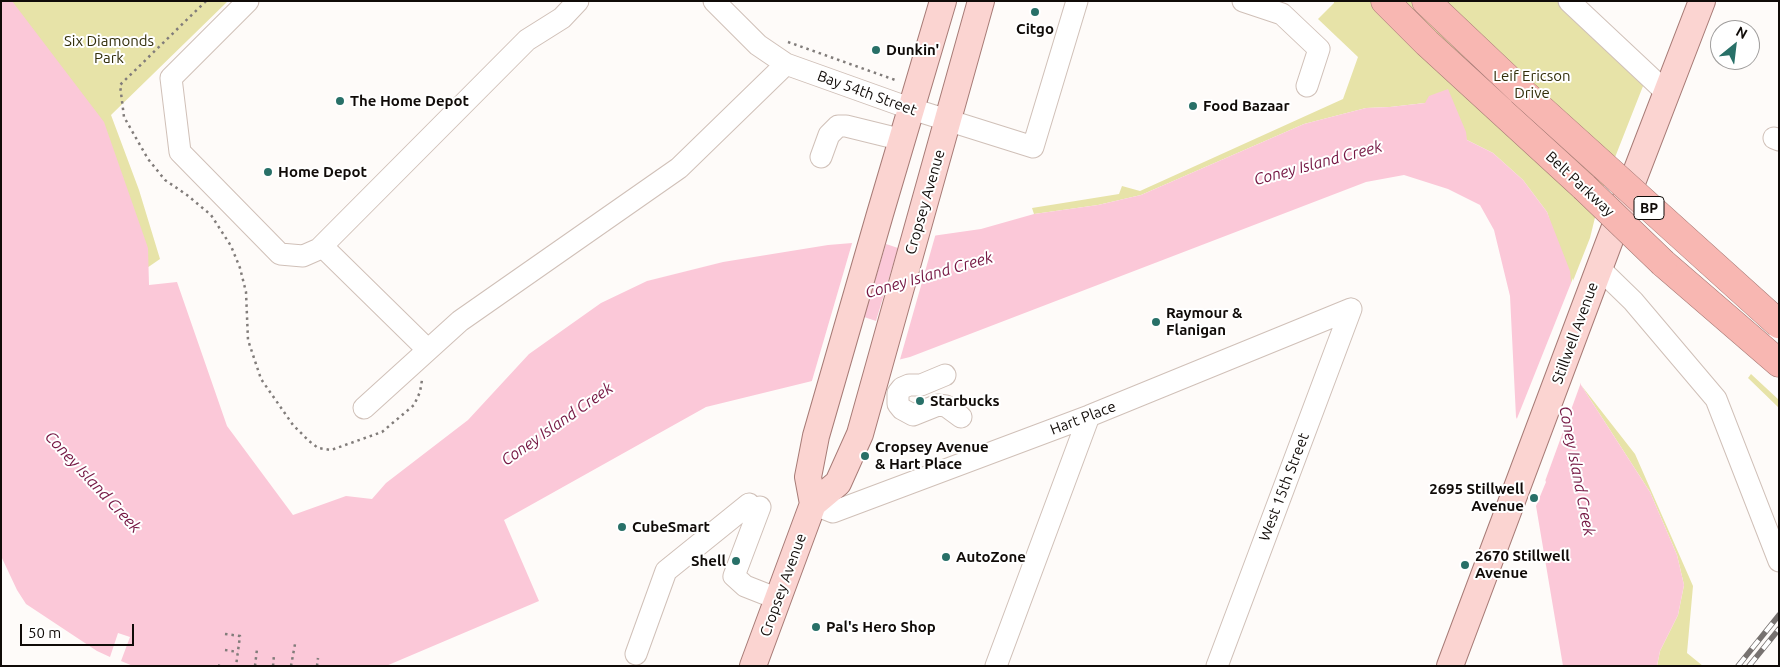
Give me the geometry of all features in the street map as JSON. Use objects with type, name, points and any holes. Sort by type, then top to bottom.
[{"type":"highway","points":[[1372,1],[1427,43]]},
{"type":"highway","name":"Belt Parkway","points":[[1385,1],[1427,43],[1584,187],[1663,263],[1779,363]]},
{"type":"highway","name":"Belt Parkway","points":[[1442,6],[1521,91],[1779,324]]},
{"type":"main road","name":"Cropsey Avenue","points":[[754,666],[812,504],[808,477],[816,436],[943,1]]},
{"type":"main road","name":"Cropsey Avenue","points":[[812,504],[838,483],[860,434],[981,1]]},
{"type":"main road","name":"Stillwell Avenue","points":[[1450,666],[1603,256],[1702,1]]},
{"type":"street","points":[[248,1],[171,78],[180,152],[280,254],[304,256],[319,249],[527,40],[562,18],[578,1]]},
{"type":"street","name":"Bay 54th Street","points":[[714,1],[758,45],[786,64],[947,121],[1033,147],[1077,1]]},
{"type":"street","points":[[1243,1],[1282,14],[1319,49],[1307,86]]},
{"type":"street","points":[[1569,1],[1667,93]]},
{"type":"street","points":[[364,408],[460,321],[679,168],[786,64]]},
{"type":"street","points":[[821,156],[829,135],[838,126],[846,126],[903,140]]},
{"type":"street","points":[[322,246],[428,350]]},
{"type":"street","points":[[1603,256],[1633,301],[1716,399],[1779,561]]},
{"type":"street","name":"Hart Place","points":[[812,504],[833,512],[1089,416],[1351,309]]},
{"type":"street","name":"West 15th Street","points":[[1217,666],[1351,309]]},
{"type":"street","points":[[945,375],[921,385],[908,385],[902,388],[898,393],[898,404],[902,409],[913,415],[938,405],[946,406],[961,417]]},
{"type":"street","points":[[996,666],[1089,416]]},
{"type":"street","points":[[636,654],[666,571],[755,505],[734,576],[744,586],[778,599]]},
{"type":"path","points":[[206,1],[120,84],[124,117],[148,159],[165,180],[211,215],[230,246],[240,268],[246,292],[248,340],[261,380],[293,425],[309,441],[318,448],[331,450],[382,432],[398,419],[414,405],[420,392],[422,381],[419,375]]},
{"type":"path","points":[[779,39],[895,82],[899,81]]},
{"type":"path","points":[[225,634],[240,636],[236,666]]},
{"type":"path","points":[[291,666],[295,644]]},
{"type":"path","points":[[255,666],[257,649]]},
{"type":"path","points":[[225,650],[238,652]]},
{"type":"path","points":[[273,666],[274,655]]},
{"type":"path","points":[[317,666],[318,658]]},
{"type":"green space","name":"Six Diamonds Park","points":[[1,1],[228,1],[111,115],[139,190],[160,259],[144,270]]},
{"type":"green space","name":"Leif Ericson Drive","points":[[1334,1],[1557,1],[1645,81],[1601,193],[1590,238],[1571,286],[1547,212],[1523,180],[1493,153],[1467,140],[1425,103],[1366,108],[1304,124],[1141,195],[1098,205],[1034,214],[1032,208],[1119,194],[1122,186],[1140,191],[1343,99],[1358,57],[1318,19]]},
{"type":"green space","points":[[1751,374],[1779,400],[1779,408],[1748,378]]},
{"type":"green space","points":[[1581,385],[1635,454],[1693,586],[1687,653],[1703,666],[1657,666],[1660,651],[1678,615],[1684,585],[1677,555],[1650,492]]},
{"type":"water","name":"Coney Island Creek","points":[[1,1],[12,1],[104,122],[148,248],[149,285],[177,282],[227,426],[293,515],[346,496],[372,499],[386,483],[468,420],[529,354],[601,303],[647,281],[723,262],[828,245],[925,237],[981,229],[1034,214],[1098,205],[1141,195],[1304,124],[1366,108],[1425,103],[1429,96],[1448,89],[1466,132],[1467,140],[1493,153],[1523,180],[1547,212],[1570,271],[1581,385],[1650,492],[1677,555],[1684,585],[1678,615],[1660,651],[1657,666],[1563,666],[1536,506],[1546,482],[1516,417],[1510,296],[1494,230],[1480,205],[1448,189],[1404,175],[1366,182],[910,357],[706,407],[504,520],[539,601],[386,666],[133,666],[121,661],[130,637],[118,633],[110,657],[97,651],[26,604],[17,590],[1,556]]},
{"type":"pier","points":[[936,233],[899,363],[811,384],[853,240]],"holes":[[[886,244],[898,248],[876,321],[864,317]]]},
{"type":"pier","points":[[1573,278],[1583,377],[1544,484],[1516,421]]},
{"type":"railway","points":[[1738,666],[1779,615]]},
{"type":"railway","points":[[1749,666],[1779,629]]},
{"type":"place","name":"Citgo","points":[[1035,12]]},
{"type":"place","name":"Dunkin'","points":[[876,50]]},
{"type":"place","name":"The Home Depot","points":[[340,101]]},
{"type":"place","name":"Food Bazaar","points":[[1193,106]]},
{"type":"place","name":"Home Depot","points":[[268,172]]},
{"type":"place","name":"Raymour & Flanigan","points":[[1156,322]]},
{"type":"place","name":"Starbucks","points":[[920,401]]},
{"type":"place","name":"Cropsey Avenue & Hart Place","points":[[865,456]]},
{"type":"place","name":"2695 Stillwell Avenue","points":[[1534,498]]},
{"type":"place","name":"CubeSmart","points":[[622,527]]},
{"type":"place","name":"AutoZone","points":[[946,557]]},
{"type":"place","name":"Shell","points":[[736,561]]},
{"type":"place","name":"2670 Stillwell Avenue","points":[[1465,565]]},
{"type":"place","name":"Pal's Hero Shop","points":[[816,627]]}]
